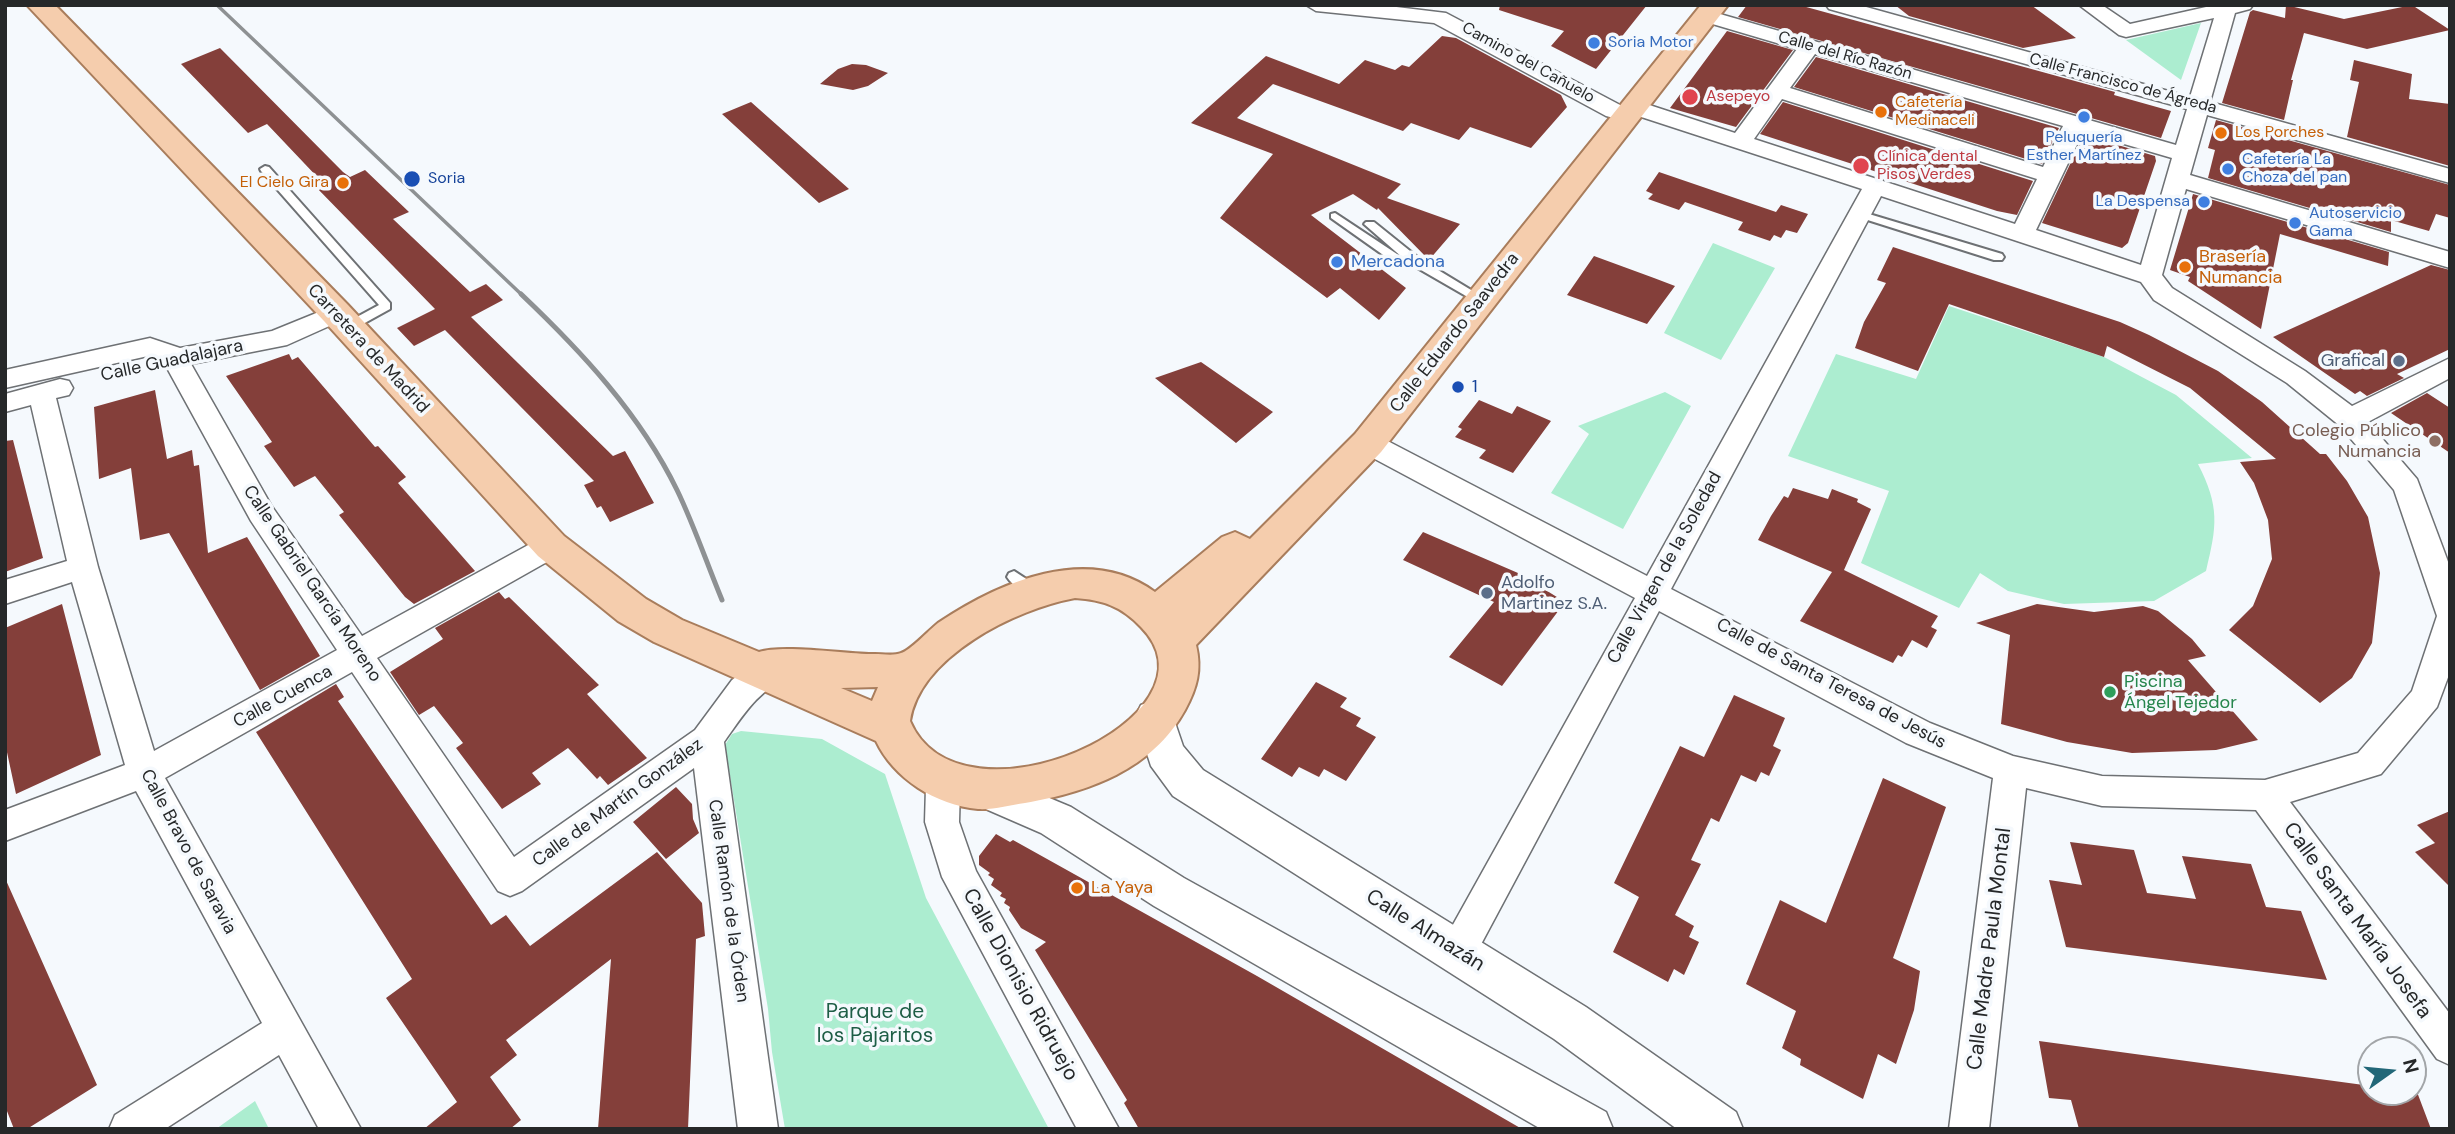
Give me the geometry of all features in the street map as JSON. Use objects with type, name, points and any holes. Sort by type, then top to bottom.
[{"type":"main road","name":"Carretera de Madrid","points":[[40,5],[342,320],[551,546],[632,610],[724,658],[771,670],[888,727]]},
{"type":"main road","name":"Calle Eduardo Saavedra","points":[[1276,524],[1706,9]]},
{"type":"main road","name":"Calle Eduardo Saavedra","points":[[1163,628],[1368,443],[1625,104]]},
{"type":"main road","points":[[1076,583],[1109,586],[1144,604],[1163,628],[1180,658],[1177,683],[1155,717],[1122,750],[1086,769],[1052,780],[965,785],[922,768],[906,753],[888,727],[888,704],[910,670],[977,619],[1026,595],[1076,583]]},
{"type":"main road","name":"Carretera de Madrid","points":[[771,670],[910,670]]},
{"type":"street","name":"Camino del Cañuelo","points":[[1316,5],[1439,17],[1625,104]]},
{"type":"street","points":[[1455,5],[1625,104],[2150,276],[2163,294],[2297,377],[2350,418],[2407,486],[2450,611]]},
{"type":"street","name":"Calle Francisco de Ágreda","points":[[1836,5],[2450,176]]},
{"type":"street","points":[[2090,5],[2126,31],[2235,7]]},
{"type":"street","points":[[2150,276],[2200,105],[2235,7]]},
{"type":"street","name":"Calle del Río Razón","points":[[1706,9],[1810,46],[2186,155]]},
{"type":"street","points":[[1740,142],[1810,46]]},
{"type":"street","points":[[1777,91],[2050,176]]},
{"type":"street","points":[[2022,234],[2076,123]]},
{"type":"street","points":[[2179,179],[2414,254],[2450,260]]},
{"type":"street","name":"Calle Virgen de la Soledad","points":[[1458,951],[1652,590],[1875,186]]},
{"type":"street","name":"Calle Guadalajara","points":[[5,403],[174,357],[278,339],[342,320]]},
{"type":"street","points":[[5,379],[150,347],[164,349],[174,357]]},
{"type":"street","name":"Calle Gabriel García Moreno","points":[[174,357],[261,513],[510,880]]},
{"type":"street","points":[[2350,418],[2450,368]]},
{"type":"street","name":"Calle Bravo de Saravia","points":[[41,393],[83,567],[144,774],[341,1129]]},
{"type":"street","name":"Calle de Santa Teresa de Jesús","points":[[1368,443],[1652,590],[1918,733],[2011,770],[2102,791],[2265,795],[2369,764],[2426,698],[2450,621]]},
{"type":"street","name":"Calle Cuenca","points":[[5,826],[144,774],[551,546]]},
{"type":"street","points":[[5,592],[83,567]]},
{"type":"street","name":"Calle de Martín González","points":[[510,880],[708,740],[735,698],[771,670]]},
{"type":"street","name":"Calle Almazán","points":[[1155,717],[1165,754],[1188,783],[1570,1023],[1719,1129]]},
{"type":"street","name":"Calle Ramón de la Órden","points":[[708,740],[758,1129]]},
{"type":"street","name":"Calle Madre Paula Montal","points":[[1969,1129],[2011,770]]},
{"type":"street","points":[[965,785],[1056,820],[1169,892],[1590,1129]]},
{"type":"street","name":"Calle Dionisio Ridruejo","points":[[965,785],[951,816],[947,839],[960,877],[1099,1129]]},
{"type":"street","name":"Calle Santa María Josefa","points":[[2265,795],[2450,1046]]},
{"type":"street","points":[[130,1129],[286,1029]]},
{"type":"street","name":"Calle Ramón de la Órden","points":[[744,1129],[749,1061]]},
{"type":"lane","points":[[265,169],[386,306],[342,320]]},
{"type":"lane","points":[[1859,214],[1998,257]]},
{"type":"lane","points":[[1335,216],[1400,261],[1416,262]]},
{"type":"lane","points":[[1370,224],[1416,262],[1470,293]]},
{"type":"green space","points":[[2201,23],[2181,80],[2126,40]]},
{"type":"green space","points":[[1713,243],[1775,268],[1721,360],[1664,333]]},
{"type":"green space","points":[[1949,306],[2104,357],[2176,395],[2252,458],[2198,464],[2210,493],[2214,517],[2206,571],[2154,601],[2064,604],[2008,591],[1980,573],[1959,608],[1861,563],[1889,491],[1788,456],[1836,354],[1916,379]]},
{"type":"green space","points":[[1665,392],[1691,406],[1623,529],[1551,493],[1589,434],[1578,426]]},
{"type":"green space","name":"Parque de los Pajaritos","points":[[741,731],[822,739],[885,774],[926,898],[1049,1129],[785,1129],[725,745],[732,734]]},
{"type":"green space","points":[[255,1101],[269,1129],[216,1129]]},
{"type":"building","points":[[1500,5],[1647,5],[1596,69],[1551,46],[1564,31],[1499,10]]},
{"type":"building","points":[[1747,5],[1799,5],[2115,92],[2114,95],[2171,111],[2161,138],[1738,17]]},
{"type":"building","points":[[1895,5],[2031,5],[2076,38],[2023,48],[1909,16]]},
{"type":"building","points":[[2286,5],[2344,19],[2412,5],[2450,30],[2367,49],[2304,33],[2291,80],[2284,120],[2222,103],[2250,12],[2253,10],[2285,18]]},
{"type":"building","points":[[1727,31],[1793,50],[1736,127],[1670,108]]},
{"type":"building","points":[[1442,36],[1456,38],[1561,95],[1567,107],[1531,148],[1470,127],[1459,140],[1411,123],[1403,131],[1273,84],[1237,118],[1401,184],[1387,198],[1460,224],[1429,260],[1378,208],[1377,210],[1353,194],[1311,215],[1406,288],[1379,320],[1340,288],[1327,298],[1220,218],[1273,154],[1191,123],[1266,56],[1339,84],[1365,60],[1395,70],[1402,65],[1409,67]]},
{"type":"building","points":[[220,48],[343,172],[350,177],[365,170],[409,212],[393,219],[470,292],[486,284],[503,300],[471,317],[613,456],[625,451],[654,503],[610,522],[601,506],[597,508],[584,485],[594,481],[445,330],[414,346],[397,328],[435,309],[314,185],[322,182],[267,124],[248,133],[181,64]]},
{"type":"building","points":[[1816,57],[2059,128],[2042,164],[1794,87]]},
{"type":"building","points":[[2354,60],[2412,74],[2409,99],[2450,104],[2450,166],[2347,137],[2359,82],[2350,80]]},
{"type":"building","points":[[852,64],[866,65],[888,73],[868,86],[853,90],[820,84],[838,69]]},
{"type":"building","points":[[751,102],[849,189],[819,203],[722,114]]},
{"type":"building","points":[[1783,102],[2033,181],[2017,215],[1997,211],[1760,134]]},
{"type":"building","points":[[2216,120],[2450,185],[2450,218],[2436,214],[2429,231],[2391,220],[2391,232],[2208,178],[2215,150],[2208,148]]},
{"type":"building","points":[[2084,135],[2155,156],[2156,161],[2128,243],[2122,248],[2042,223]]},
{"type":"building","points":[[1659,172],[1776,212],[1781,205],[1808,214],[1797,233],[1786,230],[1781,238],[1774,235],[1770,241],[1738,230],[1743,222],[1685,202],[1679,210],[1648,199],[1653,194],[1646,191]]},
{"type":"building","points":[[2193,194],[2389,252],[2388,266],[2280,234],[2261,329],[2188,281],[2190,277],[2170,270]]},
{"type":"building","points":[[1893,247],[2120,322],[2149,335],[2218,371],[2262,402],[2320,454],[2326,454],[2347,481],[2368,517],[2380,573],[2372,643],[2352,678],[2320,703],[2229,630],[2253,606],[2272,559],[2268,520],[2254,483],[2240,462],[2276,459],[2190,388],[2107,346],[2104,357],[1949,304],[1918,371],[1855,348],[1864,322],[1886,283],[1877,280]]},
{"type":"building","points":[[1594,256],[1675,286],[1647,324],[1567,295]]},
{"type":"building","points":[[2431,265],[2450,270],[2450,349],[2397,374],[2404,378],[2367,396],[2360,391],[2355,394],[2273,337]]},
{"type":"building","points":[[289,354],[292,360],[298,357],[375,447],[378,446],[406,477],[398,483],[475,571],[414,604],[405,597],[339,515],[344,512],[315,476],[294,487],[264,446],[272,442],[226,376]]},
{"type":"building","points":[[1201,362],[1273,412],[1236,443],[1155,378]]},
{"type":"building","points":[[155,390],[167,459],[192,450],[194,466],[199,465],[208,553],[247,537],[320,656],[260,690],[169,533],[140,540],[131,468],[99,479],[94,407]]},
{"type":"building","name":"Colegio Público Numancia","points":[[2427,393],[2450,408],[2450,453],[2391,413]]},
{"type":"building","points":[[1479,400],[1512,414],[1517,406],[1551,421],[1513,473],[1479,458],[1486,450],[1455,437],[1462,429],[1458,427]]},
{"type":"building","points":[[13,440],[43,558],[5,572],[5,441]]},
{"type":"building","points":[[1793,488],[1828,499],[1832,489],[1858,499],[1857,502],[1871,509],[1844,570],[1938,616],[1931,627],[1937,630],[1927,648],[1912,640],[1902,657],[1898,655],[1893,663],[1800,621],[1832,572],[1758,540],[1784,496],[1788,498]]},
{"type":"building","points":[[1423,532],[1518,573],[1565,602],[1502,686],[1449,657],[1494,602],[1403,560]]},
{"type":"building","points":[[499,592],[505,599],[509,597],[599,685],[587,694],[647,758],[608,785],[600,776],[597,779],[568,748],[532,773],[541,784],[502,809],[456,748],[463,743],[434,706],[419,715],[390,672],[443,639],[435,628]]},
{"type":"building","points":[[62,604],[101,755],[16,794],[5,743],[5,628]]},
{"type":"building","name":"Piscina Ángel Tejedor","points":[[2037,604],[2094,612],[2143,606],[2158,611],[2192,639],[2206,656],[2188,660],[2258,740],[2216,750],[2132,753],[2067,742],[2001,724],[2010,635],[1976,623]]},
{"type":"building","points":[[1316,682],[1347,698],[1340,707],[1361,718],[1356,726],[1376,737],[1346,781],[1324,769],[1319,777],[1299,767],[1292,777],[1261,759]]},
{"type":"building","points":[[336,684],[344,697],[338,701],[491,925],[506,915],[530,946],[657,852],[702,903],[705,936],[696,939],[688,1129],[598,1129],[611,959],[506,1040],[517,1055],[490,1077],[521,1120],[510,1129],[424,1129],[457,1102],[386,998],[412,979],[256,732]]},
{"type":"building","points":[[1734,695],[1785,718],[1773,746],[1781,750],[1769,776],[1761,772],[1756,782],[1741,775],[1719,822],[1711,818],[1691,860],[1701,864],[1675,915],[1694,926],[1689,937],[1699,942],[1684,975],[1674,969],[1668,982],[1613,952],[1639,897],[1614,883],[1680,746],[1704,757]]},
{"type":"building","points":[[1883,778],[1946,807],[1893,958],[1920,971],[1914,1010],[1896,1064],[1878,1054],[1863,1099],[1800,1065],[1801,1059],[1782,1048],[1796,1011],[1746,984],[1780,900],[1826,923]]},
{"type":"building","points":[[676,787],[692,804],[693,819],[699,833],[666,859],[633,822]]},
{"type":"building","points":[[2450,811],[2450,887],[2415,852],[2435,843],[2417,825]]},
{"type":"building","points":[[996,834],[1010,842],[1013,840],[1257,976],[1522,1129],[1139,1129],[1124,1103],[1127,1100],[1035,950],[1046,942],[1021,928],[1009,910],[1010,907],[1004,903],[1006,899],[1000,896],[1002,893],[991,885],[994,879],[988,875],[990,873],[979,865],[979,856]]},
{"type":"building","points":[[2070,842],[2134,850],[2147,893],[2196,899],[2182,856],[2251,864],[2266,907],[2301,911],[2327,980],[2066,947],[2049,880],[2082,885]]},
{"type":"building","points":[[5,878],[97,1085],[27,1129],[14,1129],[5,1106]]},
{"type":"building","points":[[2039,1041],[2357,1084],[2357,1106],[2422,1106],[2431,1129],[2079,1129],[2071,1100],[2049,1098]]},
{"type":"railway","points":[[217,5],[522,295]]},
{"type":"railway","points":[[522,295],[587,361],[645,435],[677,490],[722,600]]},
{"type":"place","name":"Soria Motor","points":[[1594,43]]},
{"type":"place","name":"Asepeyo","points":[[1690,97]]},
{"type":"place","name":"Cafetería Medinaceli","points":[[1881,112]]},
{"type":"place","name":"Peluquería Esther Martínez","points":[[2084,117]]},
{"type":"place","name":"Los Porches","points":[[2221,133]]},
{"type":"place","name":"Clínica dental Pisos Verdes","points":[[1861,166]]},
{"type":"place","name":"Cafetería La Choza del pan","points":[[2228,169]]},
{"type":"place","name":"Soria","points":[[412,179]]},
{"type":"place","name":"El Cielo Gira","points":[[343,183]]},
{"type":"place","name":"La Despensa","points":[[2204,202]]},
{"type":"place","name":"Autoservicio Gama","points":[[2295,223]]},
{"type":"place","name":"Mercadona","points":[[1337,262]]},
{"type":"place","name":"Brasería Numancia","points":[[2185,267]]},
{"type":"place","name":"Grafical","points":[[2399,361]]},
{"type":"place","name":"1","points":[[1458,387]]},
{"type":"place","name":"Colegio Público Numancia","points":[[2435,441]]},
{"type":"place","name":"Adolfo Martinez S.A.","points":[[1487,593]]},
{"type":"place","name":"Piscina Ángel Tejedor","points":[[2110,692]]},
{"type":"place","name":"La Yaya","points":[[1077,888]]}]
